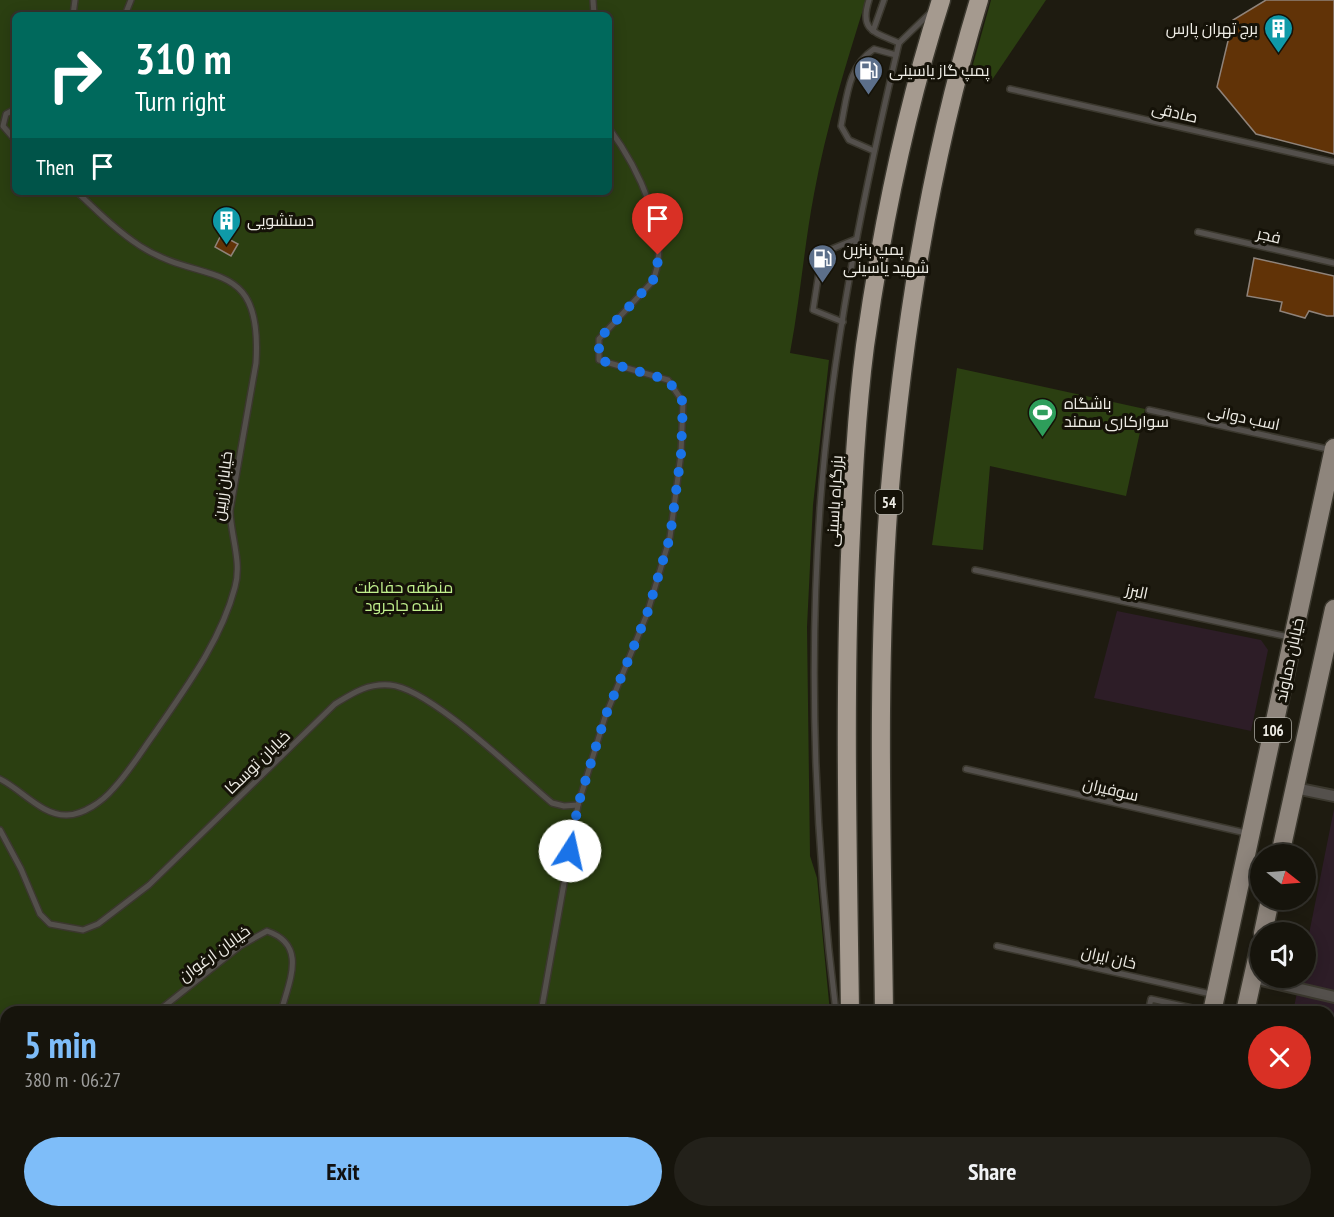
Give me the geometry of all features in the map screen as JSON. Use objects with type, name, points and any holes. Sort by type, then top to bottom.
[{"type":"highway","name":"54","points":[[884,1006],[881,936],[883,680],[889,500],[919,252],[960,63],[979,0]]},
{"type":"highway","name":"بزرگراه یاسینی","points":[[850,1006],[846,668],[852,496],[864,359],[882,241],[924,54],[940,2]]},
{"type":"highway","points":[[884,989],[888,1006]]},
{"type":"main road","name":"خیابان دماوند","points":[[1213,1006],[1334,449]]},
{"type":"main road","name":"خیابان دماوند","points":[[1282,844],[1334,609]]},
{"type":"main road","points":[[1246,1006],[1251,988]]},
{"type":"street","points":[[1295,788],[1334,796]]},
{"type":"street","points":[[1296,988],[1334,997]]},
{"type":"lane","points":[[869,0],[865,17],[866,25],[873,31],[899,43]]},
{"type":"lane","points":[[873,31],[884,0]]},
{"type":"lane","points":[[835,1006],[819,858],[814,664],[820,506],[856,239],[896,55],[899,43],[940,2]]},
{"type":"lane","points":[[874,151],[849,140],[841,126],[850,81],[860,59],[874,50],[896,55]]},
{"type":"lane","name":"صادقی","points":[[1010,89],[1334,162]]},
{"type":"lane","points":[[12,111],[6,114],[3,126],[12,136]]},
{"type":"lane","points":[[542,1006],[578,805],[605,717],[647,614],[670,537],[683,412],[683,402],[668,380],[599,360],[599,339],[652,282],[657,272],[658,255],[647,195],[634,166],[612,133]]},
{"type":"lane","name":"خیابان زربین","points":[[0,779],[45,809],[61,815],[71,815],[101,800],[127,773],[192,677],[212,643],[236,586],[238,562],[230,530],[230,511],[256,363],[258,338],[250,304],[240,288],[227,278],[172,262],[140,246],[80,195]]},
{"type":"lane","name":"فجر","points":[[1198,232],[1334,263]]},
{"type":"lane","points":[[843,322],[813,310],[817,280],[822,253],[856,239]]},
{"type":"lane","name":"اسب دوانی","points":[[1149,410],[1334,449]]},
{"type":"lane","name":"البرز","points":[[975,570],[1293,638]]},
{"type":"lane","name":"خیابان توسکا","points":[[0,830],[21,869],[40,914],[50,924],[83,930],[98,924],[148,885],[335,704],[359,689],[376,685],[391,685],[411,690],[452,717],[552,803],[564,807],[578,805]]},
{"type":"lane","name":"سوفیران","points":[[966,769],[1251,834]]},
{"type":"lane","name":"خیابان ارغوان","points":[[165,1006],[240,946],[267,931],[283,936],[293,951],[291,970],[282,1006]]},
{"type":"lane","name":"خان ایران","points":[[996,946],[1209,1006]]},
{"type":"lane","points":[[1149,1006],[1151,999],[1205,1006]]},
{"type":"shaded area","points":[[1117,611],[1261,640],[1268,650],[1251,731],[1094,698]]},
{"type":"shaded area","points":[[1334,809],[1334,1006],[1294,1006],[1298,988],[1316,988],[1316,922],[1311,922],[1314,910],[1316,910],[1316,899]]},
{"type":"green space","name":"منطقه حفاظت شده جاجرود","points":[[0,0],[866,0],[824,145],[790,353],[829,360],[813,505],[807,627],[810,856],[817,878],[829,1006],[0,1006]]},
{"type":"green space","points":[[991,0],[1046,0],[992,80],[970,75]]},
{"type":"green space","name":"باشگاه سوارکاری سمند","points":[[957,368],[1145,409],[1126,496],[990,466],[983,550],[932,545]]},
{"type":"building","name":"برج تهران پارس","points":[[1266,0],[1334,0],[1334,154],[1256,134],[1217,87],[1233,20]]},
{"type":"building","name":"دستشویی","points":[[221,235],[238,244],[231,256],[215,247]]},
{"type":"building","points":[[1254,258],[1334,276],[1334,316],[1309,311],[1305,318],[1280,311],[1282,302],[1247,296]]},
{"type":"place","name":"برج تهران پارس","points":[[1279,54]]},
{"type":"place","name":"پمپ گاز یاسینی","points":[[868,96]]},
{"type":"place","name":"دستشویی","points":[[226,246]]},
{"type":"place","name":"پمپ بنزین شهید یاسینی","points":[[822,284]]},
{"type":"place","name":"باشگاه سوارکاری سمند","points":[[1043,438]]},
{"type":"route","points":[[570,851],[578,805],[605,717],[647,614],[670,537],[681,454],[683,402],[668,380],[599,360],[599,339],[652,282],[657,272],[658,255]]}]
